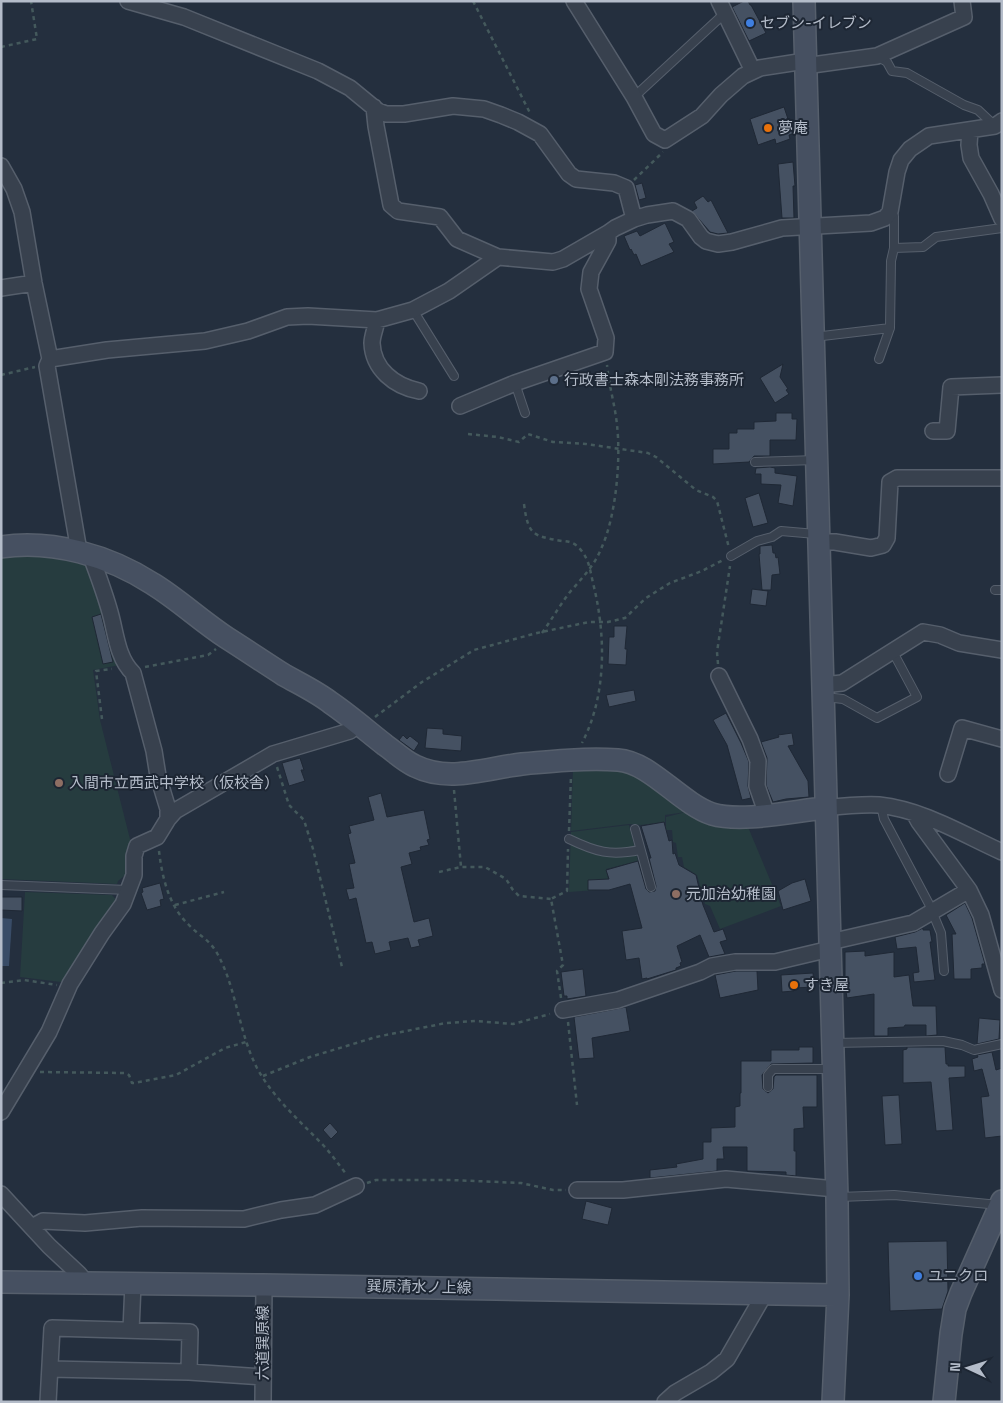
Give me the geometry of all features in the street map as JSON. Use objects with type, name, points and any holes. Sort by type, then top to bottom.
[{"type":"street","points":[[128,1],[184,17],[318,70],[350,88],[378,111],[395,115],[453,106],[468,106],[484,109],[518,122],[540,134],[569,174],[576,179],[614,183],[626,188],[634,219]]},
{"type":"street","points":[[574,1],[634,97],[654,134],[665,140],[702,116],[742,76],[753,70],[877,56],[964,17],[962,1]]},
{"type":"street","points":[[804,1],[837,1193],[838,1295],[833,1402]]},
{"type":"street","points":[[722,7],[753,70]]},
{"type":"street","points":[[374,107],[391,204],[398,211],[440,217],[457,239],[498,257],[553,262],[563,259],[614,228],[634,219],[673,211],[688,219],[706,241],[718,244],[782,228],[871,223],[885,218],[890,212],[897,172],[901,160],[910,149],[929,136],[998,124]]},
{"type":"street","points":[[970,130],[969,145],[971,158],[1000,212]]},
{"type":"street","points":[[1,166],[14,189],[22,212],[48,362],[85,554],[129,669],[154,751],[158,776],[168,809],[168,819]]},
{"type":"street","points":[[460,406],[515,382],[606,352],[606,338],[589,289],[591,272],[608,241],[608,233]]},
{"type":"street","points":[[48,362],[107,350],[205,341],[248,331],[287,317],[308,316],[377,320],[413,310],[449,291],[498,257]]},
{"type":"street","points":[[1,288],[34,283]]},
{"type":"street","points":[[377,320],[372,342],[376,363],[380,370],[391,379],[412,390],[419,391]]},
{"type":"street","points":[[933,431],[947,431],[950,387],[1002,385]]},
{"type":"street","points":[[818,538],[871,548],[883,545],[887,538],[890,482],[897,478],[1002,478]]},
{"type":"street","points":[[1,547],[13,545],[36,546],[85,554],[125,568],[154,584],[223,636],[329,701],[404,760],[430,772],[454,774],[521,764],[574,760],[620,760],[634,764],[697,807],[711,813],[741,818],[847,806],[881,806],[933,819],[1002,852]]},
{"type":"street","points":[[822,691],[842,683],[923,632],[940,635],[960,643],[1002,650]]},
{"type":"street","points":[[719,676],[750,739],[758,761],[757,786],[767,814]]},
{"type":"street","points":[[1,1112],[48,1032],[70,984],[123,904],[134,875],[134,856],[137,846],[157,837],[175,811],[273,754],[361,726]]},
{"type":"street","points":[[948,774],[962,728],[1002,739]]},
{"type":"street","points":[[914,813],[969,890],[981,915],[1002,990]]},
{"type":"street","points":[[565,1010],[618,1000],[700,972],[712,966],[735,962],[775,962],[914,923],[969,890]]},
{"type":"street","points":[[577,1190],[623,1190],[726,1179],[837,1193]]},
{"type":"street","points":[[32,1227],[43,1220],[85,1224],[142,1218],[244,1220],[289,1208],[315,1205],[356,1186]]},
{"type":"street","points":[[1,1194],[49,1246],[79,1274],[86,1284]]},
{"type":"street","points":[[944,1402],[955,1309],[960,1293],[1001,1203]]},
{"type":"street","name":"巽原清水ノ上線","points":[[1,1282],[838,1295]]},
{"type":"street","points":[[131,1330],[133,1284]]},
{"type":"street","name":"六道巽原線","points":[[263,1402],[264,1285]]},
{"type":"street","points":[[665,1402],[675,1393],[711,1372],[727,1359],[765,1293]]},
{"type":"street","points":[[48,1402],[52,1328],[190,1332],[189,1372]]},
{"type":"street","points":[[50,1369],[189,1372],[263,1378]]},
{"type":"lane","points":[[634,97],[722,7]]},
{"type":"lane","points":[[877,56],[887,62],[892,71],[907,73],[964,105],[978,110],[998,124]]},
{"type":"lane","points":[[879,360],[890,328],[894,216],[890,212]]},
{"type":"lane","points":[[894,248],[923,247],[936,237],[1002,228]]},
{"type":"lane","points":[[413,310],[454,376]]},
{"type":"lane","points":[[812,337],[890,328]]},
{"type":"lane","points":[[515,382],[526,413]]},
{"type":"lane","points":[[755,462],[816,460]]},
{"type":"lane","points":[[731,556],[757,541],[781,531],[818,538]]},
{"type":"lane","points":[[822,691],[843,699],[877,718],[917,697],[893,652]]},
{"type":"lane","points":[[881,806],[884,818],[933,912],[941,933],[944,971]]},
{"type":"lane","points":[[635,829],[650,887]]},
{"type":"lane","points":[[569,839],[588,848],[605,852],[620,854],[640,850]]},
{"type":"lane","points":[[1,885],[128,890]]},
{"type":"lane","points":[[832,1043],[943,1041],[974,1050],[1002,1044]]},
{"type":"lane","points":[[768,1087],[768,1075],[773,1069],[833,1069]]},
{"type":"lane","points":[[837,1193],[894,1194],[1001,1203]]},
{"type":"path","points":[[1,47],[37,39],[32,1]]},
{"type":"path","points":[[472,1],[540,134]]},
{"type":"path","points":[[626,188],[664,152],[665,140]]},
{"type":"path","points":[[542,632],[569,593],[591,568],[601,549],[612,513],[618,449],[617,426],[609,385],[606,352]]},
{"type":"path","points":[[1,375],[48,362]]},
{"type":"path","points":[[468,434],[498,437],[519,442],[528,434],[553,442],[638,451],[656,457],[696,490],[712,496],[717,501],[731,556],[716,652],[719,676]]},
{"type":"path","points":[[439,872],[461,867],[485,867],[506,879],[519,896],[551,899],[566,891],[568,886],[574,760],[590,727],[597,698],[600,682],[602,622],[591,568],[586,557],[578,546],[568,541],[542,537],[533,533],[524,504]]},
{"type":"path","points":[[361,726],[422,682],[474,650],[589,622],[625,618],[646,598],[670,582],[702,571],[731,556]]},
{"type":"path","points":[[102,718],[96,671],[139,668],[208,655],[217,647],[223,636]]},
{"type":"path","points":[[273,754],[289,805],[304,820],[342,967]]},
{"type":"path","points":[[454,774],[454,805],[461,867]]},
{"type":"path","points":[[157,837],[161,870],[170,899],[187,924],[211,942],[221,960],[228,975],[246,1042],[262,1076],[277,1098],[332,1155],[356,1186],[376,1180],[451,1180],[521,1183],[553,1190],[577,1190]]},
{"type":"path","points":[[175,905],[224,892]]},
{"type":"path","points":[[551,899],[563,965],[557,970],[565,1010],[577,1104]]},
{"type":"path","points":[[1,983],[24,980],[63,986],[70,984]]},
{"type":"path","points":[[262,1076],[329,1050],[383,1036],[446,1023],[476,1021],[513,1024],[565,1010]]},
{"type":"path","points":[[26,1070],[126,1073],[134,1083],[176,1075],[225,1048],[246,1042]]},
{"type":"green space","name":"入間市立西武中学校（仮校舎）","points":[[9,556],[48,558],[86,565],[93,577],[120,665],[93,670],[100,720],[132,847],[129,872],[117,884],[1,879],[1,558]]},
{"type":"green space","points":[[573,768],[621,769],[748,827],[781,906],[720,929],[710,906],[705,904],[697,875],[684,867],[682,857],[678,857],[676,843],[673,842],[672,830],[666,830],[666,817],[686,812],[665,815],[665,822],[571,831]]},
{"type":"green space","points":[[629,825],[638,861],[606,869],[610,889],[569,892],[571,832]]},
{"type":"green space","points":[[25,892],[112,895],[118,902],[68,979],[61,982],[20,977]]},
{"type":"water","points":[[1,918],[12,919],[9,966],[1,966]]},
{"type":"building","points":[[748,1],[751,5],[766,33],[749,41],[732,7]]},
{"type":"building","points":[[784,107],[793,134],[789,135],[790,139],[776,144],[775,139],[758,145],[750,119]]},
{"type":"building","points":[[793,162],[795,186],[793,186],[794,218],[782,218],[778,164]]},
{"type":"building","points":[[642,183],[646,198],[639,200],[635,185]]},
{"type":"building","points":[[703,196],[708,202],[711,200],[728,233],[718,234],[710,232],[692,211],[697,208],[694,202]]},
{"type":"building","points":[[665,223],[674,242],[669,244],[674,252],[641,266],[636,254],[634,255],[630,250],[624,236],[637,231],[640,236]]},
{"type":"building","points":[[783,364],[780,377],[789,394],[775,403],[760,378]]},
{"type":"building","points":[[776,413],[792,413],[792,419],[797,419],[796,440],[770,440],[770,456],[754,456],[749,462],[713,464],[713,449],[729,449],[729,433],[737,433],[737,429],[754,429],[754,422],[776,421]]},
{"type":"building","points":[[756,468],[775,468],[775,473],[797,476],[793,506],[778,503],[781,485],[761,484],[761,474],[755,474]]},
{"type":"building","points":[[759,493],[768,523],[753,527],[745,498]]},
{"type":"building","points":[[772,545],[773,553],[775,553],[776,558],[778,557],[780,574],[772,575],[771,590],[762,590],[760,546]]},
{"type":"building","points":[[752,589],[768,591],[766,606],[750,604]]},
{"type":"building","points":[[101,614],[113,662],[103,664],[92,617]]},
{"type":"building","points":[[614,626],[627,626],[626,665],[608,664],[609,637],[614,637]]},
{"type":"building","points":[[634,690],[636,701],[609,707],[606,695]]},
{"type":"building","points":[[726,713],[749,762],[748,786],[751,798],[742,800],[727,745],[713,720]]},
{"type":"building","points":[[427,728],[443,729],[443,734],[462,736],[461,751],[425,748]]},
{"type":"building","points":[[792,733],[794,745],[788,746],[808,781],[809,797],[773,802],[766,785],[767,758],[761,742],[779,737],[778,735]]},
{"type":"building","points":[[403,735],[407,739],[410,736],[419,743],[414,751],[399,740]]},
{"type":"building","points":[[300,758],[304,770],[301,770],[305,781],[289,786],[282,763]]},
{"type":"building","points":[[381,793],[387,817],[424,810],[430,839],[427,840],[429,845],[420,847],[421,850],[409,853],[412,864],[401,867],[414,922],[429,918],[433,936],[418,940],[420,946],[411,948],[408,938],[389,942],[391,950],[375,954],[372,942],[366,943],[356,898],[349,900],[346,889],[354,888],[349,864],[355,863],[348,834],[351,833],[349,826],[374,820],[368,797]]},
{"type":"building","points":[[664,822],[669,841],[672,840],[673,854],[675,853],[679,865],[696,875],[703,905],[714,932],[723,929],[727,940],[720,942],[725,954],[709,957],[700,935],[677,946],[682,962],[680,963],[681,966],[676,968],[676,970],[642,979],[639,958],[626,960],[622,931],[642,928],[630,884],[609,890],[588,890],[588,880],[609,879],[606,870],[638,861],[646,889],[649,892],[655,891],[656,886],[649,858],[651,858],[641,826]]},
{"type":"building","points":[[805,879],[811,901],[783,910],[778,891],[792,883]]},
{"type":"building","points":[[160,883],[164,899],[160,900],[161,906],[147,910],[141,893],[143,892],[142,888]]},
{"type":"building","points":[[1,897],[22,897],[22,911],[1,910]]},
{"type":"building","points":[[965,903],[972,918],[985,964],[982,964],[982,968],[971,969],[971,979],[954,979],[952,934],[956,934],[946,915]]},
{"type":"building","points":[[923,928],[923,930],[930,930],[935,980],[914,982],[913,973],[919,972],[916,947],[897,949],[895,937]]},
{"type":"building","points":[[865,951],[865,956],[894,952],[894,977],[909,975],[913,1006],[936,1006],[937,1035],[926,1036],[926,1025],[905,1025],[904,1027],[888,1028],[888,1036],[874,1036],[874,994],[847,998],[845,985],[845,952]]},
{"type":"building","points":[[583,969],[586,996],[567,999],[567,996],[564,996],[561,972]]},
{"type":"building","points":[[736,971],[757,971],[758,990],[720,998],[715,975]]},
{"type":"building","points":[[813,973],[814,987],[794,988],[794,991],[782,992],[781,975]]},
{"type":"building","points":[[626,1007],[630,1031],[592,1038],[594,1058],[579,1059],[574,1017]]},
{"type":"building","points":[[979,1018],[1000,1020],[999,1039],[977,1044]]},
{"type":"building","points":[[799,1047],[813,1047],[813,1063],[771,1064],[762,1075],[763,1089],[768,1093],[773,1089],[774,1077],[776,1075],[817,1075],[817,1107],[803,1107],[804,1128],[794,1129],[796,1176],[786,1175],[786,1172],[747,1171],[747,1147],[723,1147],[724,1159],[717,1159],[717,1171],[650,1178],[650,1170],[677,1167],[676,1164],[703,1159],[703,1142],[711,1142],[711,1128],[735,1127],[735,1107],[740,1106],[741,1061],[771,1061],[771,1050],[799,1050]]},
{"type":"building","points":[[907,1047],[945,1047],[946,1064],[948,1066],[965,1066],[965,1077],[949,1078],[953,1130],[936,1131],[931,1082],[903,1083],[903,1050],[907,1049]]},
{"type":"building","points":[[992,1052],[996,1070],[1002,1068],[1002,1136],[985,1138],[981,1097],[989,1096],[982,1069],[974,1071],[972,1059],[978,1057],[977,1055]]},
{"type":"building","points":[[899,1095],[902,1144],[885,1145],[882,1096]]},
{"type":"building","points":[[330,1123],[338,1132],[331,1139],[323,1130]]},
{"type":"building","points":[[586,1201],[612,1208],[608,1225],[582,1219]]},
{"type":"building","name":"ユニクロ","points":[[947,1241],[948,1291],[942,1309],[890,1311],[888,1242]]},
{"type":"place","name":"セブン-イレブン","points":[[750,23]]},
{"type":"place","name":"夢庵","points":[[768,128]]},
{"type":"place","name":"行政書士森本剛法務事務所","points":[[554,380]]},
{"type":"place","name":"入間市立西武中学校（仮校舎）","points":[[59,783]]},
{"type":"place","name":"元加治幼稚園","points":[[676,894]]},
{"type":"place","name":"すき屋","points":[[794,985]]},
{"type":"place","name":"ユニクロ","points":[[918,1276]]}]
